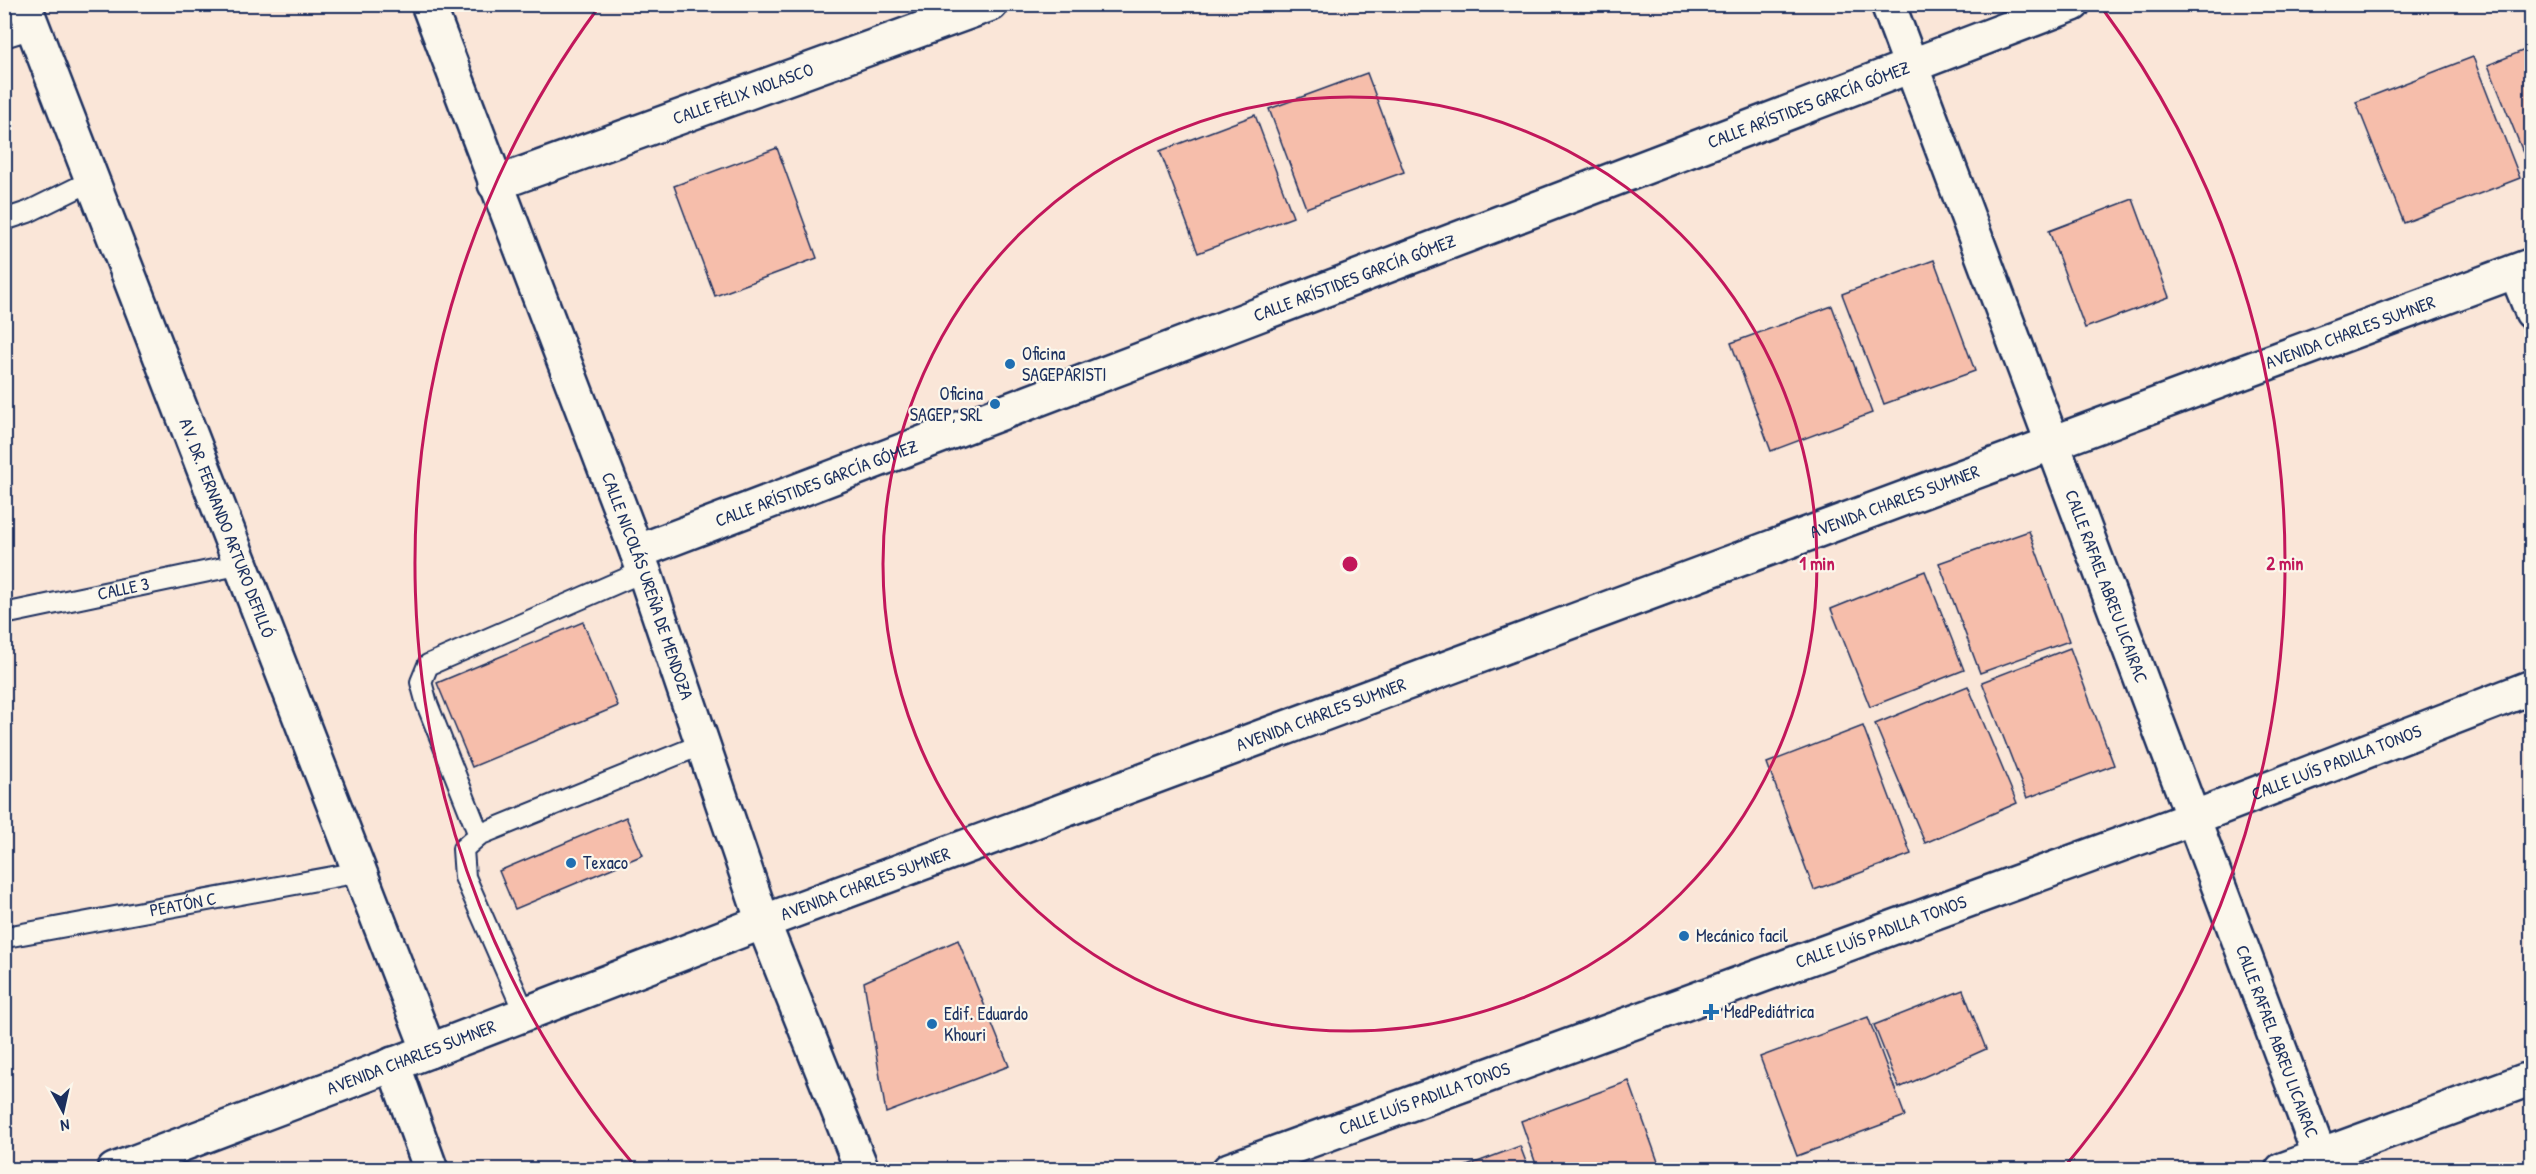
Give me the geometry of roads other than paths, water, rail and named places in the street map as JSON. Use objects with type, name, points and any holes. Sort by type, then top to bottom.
[{"type":"street","name":"CALLE NICOLÁS UREÑA DE MENDOZA","points":[[428,4],[640,562],[763,922],[862,1170]]},
{"type":"street","name":"CALLE FÉLIX NOLASCO","points":[[495,184],[991,4]]},
{"type":"street","name":"CALLE RAFAEL ABREU LICAIRAC","points":[[1888,4],[2322,1162]]},
{"type":"street","name":"CALLE ARÍSTIDES GARCÍA GÓMEZ","points":[[640,562],[1910,65],[2073,4]]},
{"type":"street","name":"AV. DR. FERNANDO ARTURO DEFILLÓ","points":[[21,23],[91,181],[242,564],[429,1051]]},
{"type":"street","name":"AVENIDA CHARLES SUMNER","points":[[114,1170],[763,922],[2524,268]]},
{"type":"street","points":[[2524,268],[2532,312]]},
{"type":"street","name":"CALLE LUÍS PADILLA TONOS","points":[[1229,1170],[2193,818],[2532,687]]},
{"type":"street","points":[[393,1064],[431,1170]]},
{"type":"street","points":[[2282,1170],[2322,1162],[2532,1078]]},
{"type":"lane","points":[[4,220],[28,212],[91,181]]},
{"type":"lane","points":[[479,835],[427,704],[421,682],[428,665],[640,562]]},
{"type":"lane","name":"CALLE 3","points":[[4,614],[242,564]]},
{"type":"lane","points":[[525,1014],[465,877],[463,849],[479,835],[703,744]]},
{"type":"lane","name":"PEATÓN C","points":[[6,937],[360,872]]},
{"type":"place","name":"Oficina SAGEPARISTI","points":[[1010,364]]},
{"type":"place","name":"Oficina SAGEP, SRL","points":[[995,404]]},
{"type":"place","name":"Texaco","points":[[571,863]]},
{"type":"place","name":"Mecánico facil","points":[[1684,936]]},
{"type":"place","name":"MedPediátrica","points":[[1711,1012]]},
{"type":"place","name":"Edif. Eduardo Khouri","points":[[932,1024]]}]
